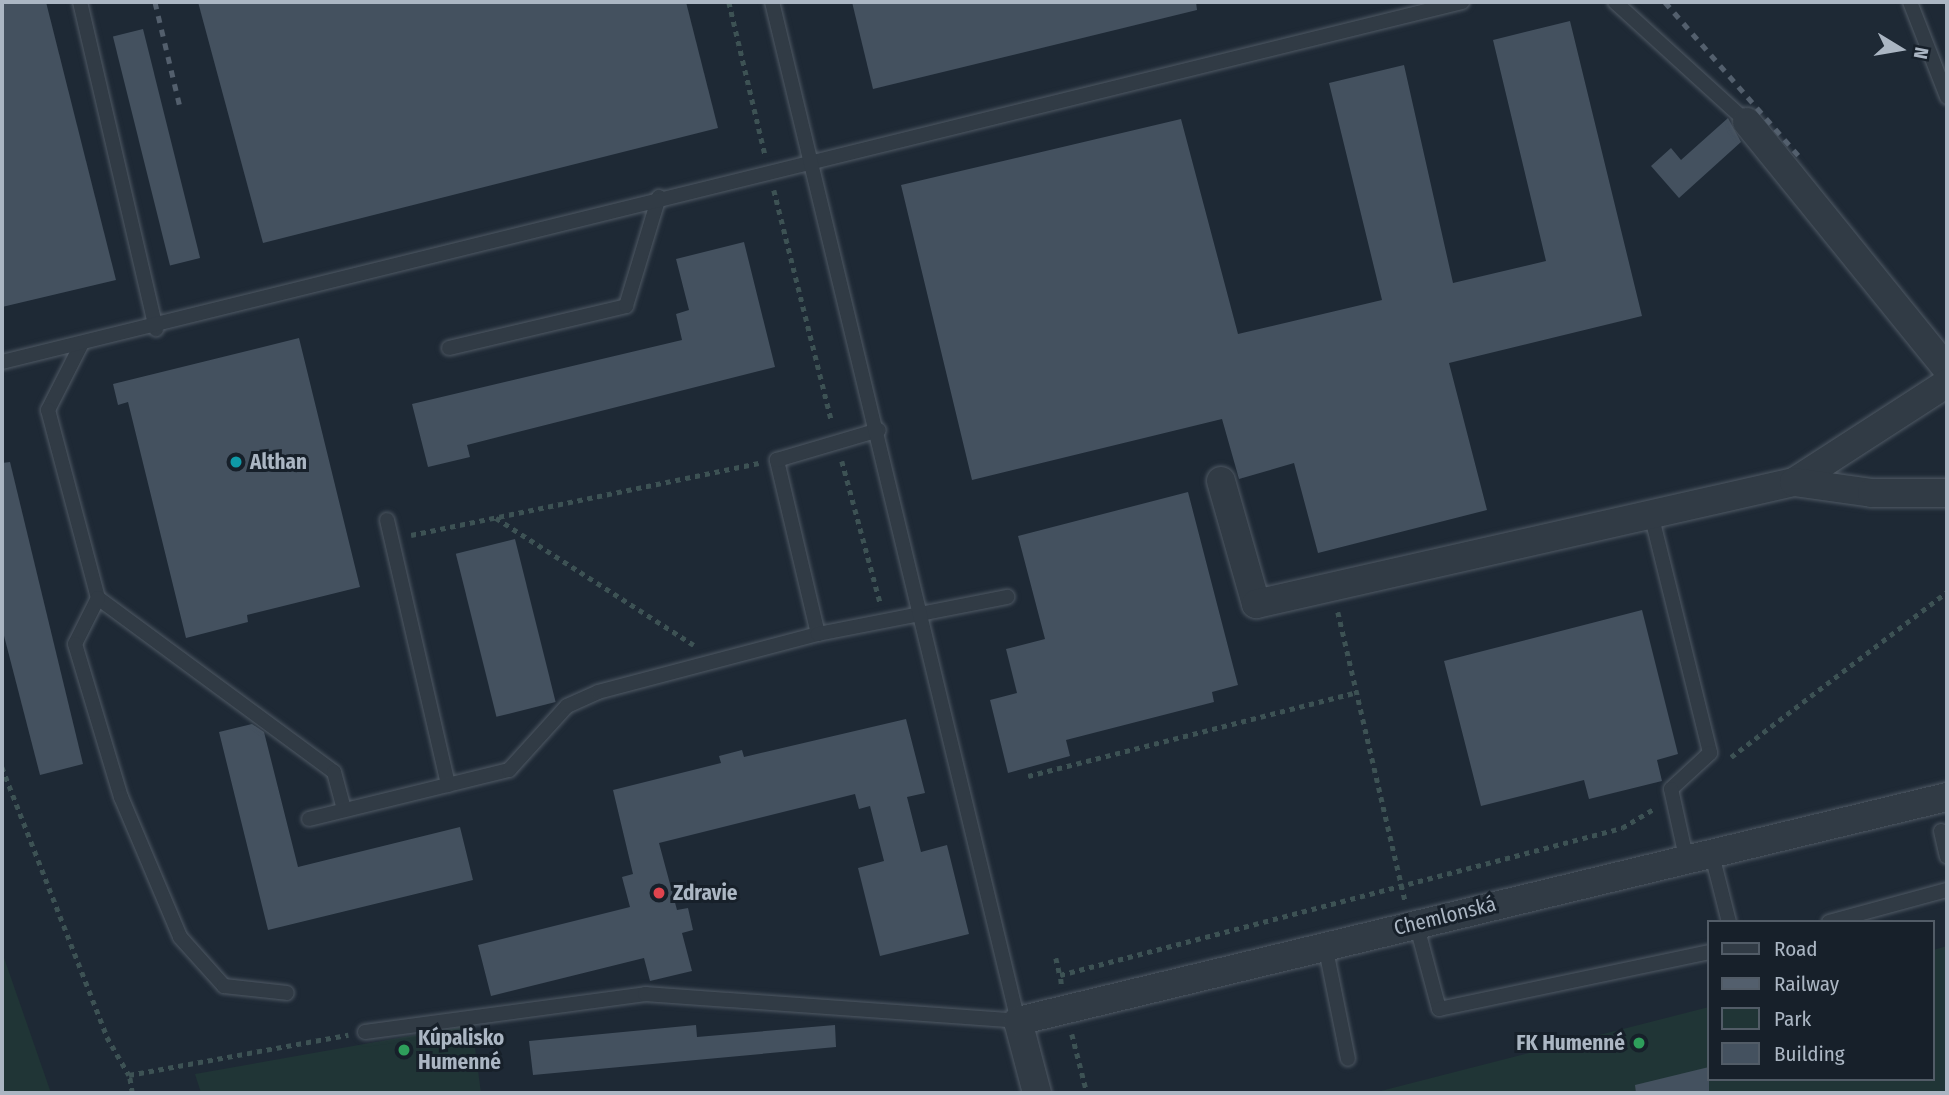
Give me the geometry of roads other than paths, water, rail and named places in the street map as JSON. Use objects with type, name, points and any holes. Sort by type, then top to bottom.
[{"type":"street","points":[[1746,122],[1947,369]]},
{"type":"street","points":[[1221,481],[1256,604],[1794,482],[1947,383]]},
{"type":"street","points":[[1794,482],[1872,493],[1947,493]]},
{"type":"street","name":"Chemlonská","points":[[1018,1021],[1698,854],[1947,797]]},
{"type":"street","points":[[1018,1021],[1037,1093]]},
{"type":"lane","points":[[80,2],[156,328]]},
{"type":"lane","points":[[365,1032],[645,994],[1018,1021],[920,614],[879,430],[808,158],[772,2]]},
{"type":"lane","points":[[2,362],[156,328],[808,158],[1462,2]]},
{"type":"lane","points":[[1615,2],[1746,122]]},
{"type":"lane","points":[[1910,2],[1947,97]]},
{"type":"lane","points":[[449,348],[625,306],[659,197]]},
{"type":"lane","points":[[82,345],[48,410],[98,598],[334,772],[344,810]]},
{"type":"lane","points":[[818,634],[777,460],[879,430]]},
{"type":"lane","points":[[1651,514],[1710,753],[1671,789],[1672,798],[1728,920]]},
{"type":"lane","points":[[387,520],[448,785]]},
{"type":"lane","points":[[309,819],[509,770],[567,706],[719,660],[818,634],[1007,597]]},
{"type":"lane","points":[[98,598],[75,644],[121,797],[180,937],[224,986],[287,993]]},
{"type":"lane","points":[[1941,831],[1947,856]]},
{"type":"lane","points":[[1836,920],[1947,890]]},
{"type":"lane","points":[[1416,923],[1439,1009],[1708,952]]},
{"type":"lane","points":[[1325,945],[1348,1059]]},
{"type":"railway","points":[[155,2],[180,107]]},
{"type":"railway","points":[[1665,2],[1798,155]]},
{"type":"place","name":"Althan","points":[[236,462]]},
{"type":"place","name":"Zdravie","points":[[659,893]]},
{"type":"place","name":"FK Humenné","points":[[1639,1043]]},
{"type":"place","name":"Kúpalisko Humenné","points":[[404,1050]]}]
